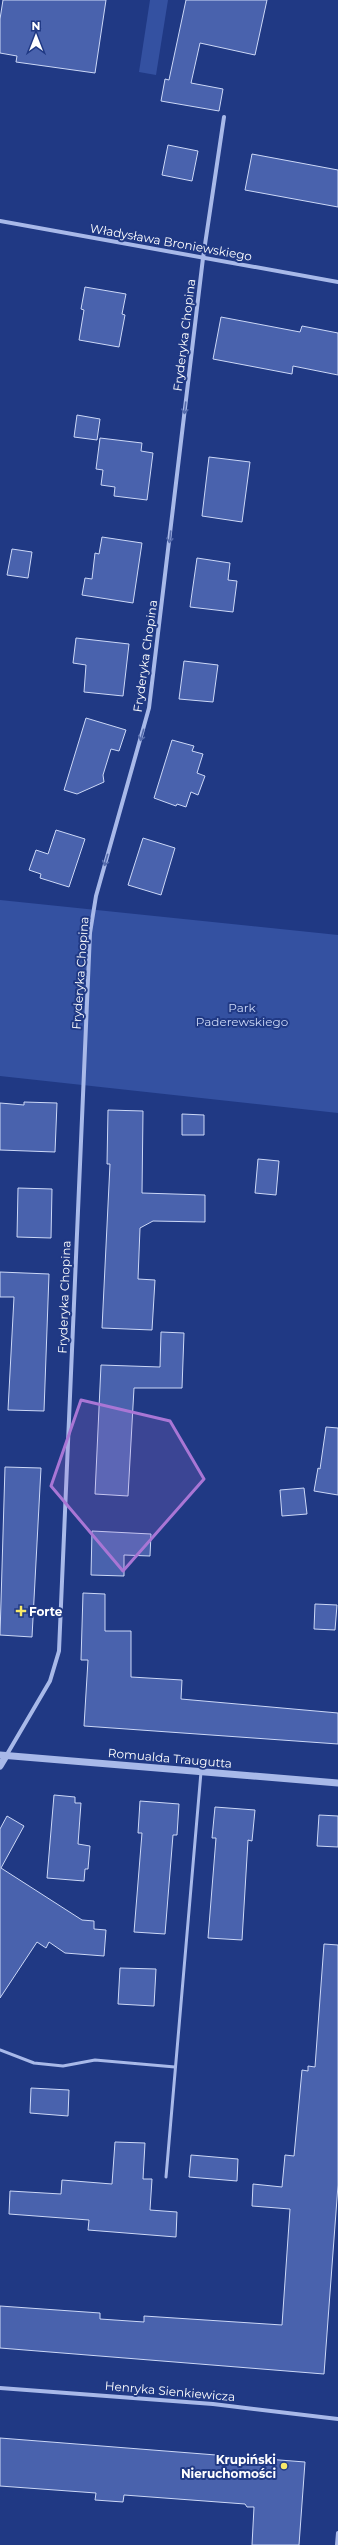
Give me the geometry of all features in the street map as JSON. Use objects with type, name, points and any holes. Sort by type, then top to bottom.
[{"type":"street","name":"Fryderyka Chopina","points":[[3,1756],[50,1681],[59,1650],[90,933],[96,896],[149,708],[203,258],[224,117]]},
{"type":"street","name":"Władysława Broniewskiego","points":[[0,221],[338,282]]},
{"type":"street","points":[[0,1766],[3,1756]]},
{"type":"street","name":"Romualda Traugutta","points":[[3,1756],[338,1783]]},
{"type":"street","name":"Henryka Sienkiewicza","points":[[0,2388],[213,2404],[338,2419]]},
{"type":"street","points":[[337,2545],[338,2533]]},
{"type":"lane","points":[[166,2177],[201,1772]]},
{"type":"lane","points":[[0,2050],[34,2063],[63,2066],[95,2060],[175,2067]]},
{"type":"highlighted area","points":[[81,1400],[170,1421],[204,1479],[123,1571],[51,1486]]},
{"type":"green space","points":[[150,0],[168,0],[156,75],[139,72]]},
{"type":"green space","name":"Park Paderewskiego","points":[[0,900],[338,935],[338,1113],[0,1076]]},
{"type":"building","points":[[3,0],[106,0],[95,73],[16,62],[17,56],[0,53],[0,19]]},
{"type":"building","points":[[186,0],[267,0],[255,55],[200,43],[191,83],[223,89],[219,111],[161,101],[165,79],[169,80]]},
{"type":"building","points":[[168,145],[198,151],[192,181],[162,175]]},
{"type":"building","points":[[252,154],[338,170],[338,207],[245,190]]},
{"type":"building","points":[[85,287],[126,294],[122,314],[125,315],[119,347],[79,340],[84,310],[81,309]]},
{"type":"building","points":[[221,317],[300,332],[302,326],[338,333],[338,375],[293,366],[292,374],[213,359]]},
{"type":"building","points":[[77,415],[100,419],[97,440],[74,437]]},
{"type":"building","points":[[100,438],[142,443],[141,451],[153,453],[147,500],[114,496],[115,487],[101,485],[103,470],[96,469]]},
{"type":"building","points":[[209,457],[250,462],[242,522],[202,516]]},
{"type":"building","points":[[102,537],[142,543],[133,603],[82,595],[85,578],[92,579],[95,553],[99,554]]},
{"type":"building","points":[[12,549],[32,552],[28,578],[7,575]]},
{"type":"building","points":[[197,558],[230,563],[228,580],[237,581],[233,612],[190,607]]},
{"type":"building","points":[[76,638],[129,644],[123,696],[84,692],[86,665],[73,663]]},
{"type":"building","points":[[184,661],[218,665],[213,702],[179,699]]},
{"type":"building","points":[[86,718],[126,730],[119,751],[111,749],[103,775],[104,782],[77,794],[64,790]]},
{"type":"building","points":[[172,740],[194,746],[192,751],[203,754],[197,773],[205,776],[198,795],[191,792],[186,807],[177,804],[176,806],[154,798]]},
{"type":"building","points":[[56,830],[85,839],[69,887],[40,878],[41,874],[29,870],[36,850],[48,854]]},
{"type":"building","points":[[143,838],[175,848],[161,895],[128,885]]},
{"type":"building","points":[[24,1102],[57,1103],[55,1152],[0,1150],[0,1103],[24,1105]]},
{"type":"building","points":[[108,1110],[143,1111],[142,1193],[205,1195],[205,1222],[153,1221],[140,1228],[138,1279],[155,1280],[152,1330],[102,1328],[110,1164],[107,1164]]},
{"type":"building","points":[[182,1114],[204,1115],[204,1135],[182,1135]]},
{"type":"building","points":[[258,1159],[279,1161],[276,1195],[255,1193]]},
{"type":"building","points":[[18,1188],[52,1189],[51,1238],[17,1237]]},
{"type":"building","points":[[0,1272],[49,1274],[44,1411],[8,1410],[14,1297],[0,1297]]},
{"type":"building","points":[[161,1332],[184,1333],[182,1388],[134,1388],[128,1496],[95,1494],[101,1365],[160,1367]]},
{"type":"building","points":[[326,1427],[338,1428],[338,1495],[314,1491],[318,1468],[320,1469]]},
{"type":"building","points":[[5,1467],[41,1468],[32,1637],[0,1635]]},
{"type":"building","points":[[304,1488],[307,1514],[282,1516],[280,1490]]},
{"type":"building","points":[[92,1531],[151,1534],[150,1556],[124,1555],[124,1576],[91,1575]]},
{"type":"building","points":[[83,1593],[105,1594],[105,1631],[131,1631],[131,1677],[182,1680],[181,1699],[338,1713],[338,1744],[84,1726],[88,1660],[81,1660]]},
{"type":"building","points":[[315,1604],[337,1605],[335,1630],[314,1629]]},
{"type":"building","points":[[54,1795],[75,1797],[75,1803],[81,1803],[78,1844],[90,1846],[88,1869],[85,1869],[84,1881],[47,1878]]},
{"type":"building","points":[[140,1801],[179,1804],[177,1835],[173,1835],[165,1934],[134,1932],[142,1833],[138,1833]]},
{"type":"building","points":[[215,1807],[255,1810],[252,1841],[248,1840],[242,1940],[208,1938],[216,1838],[212,1838]]},
{"type":"building","points":[[319,1815],[338,1816],[338,1847],[317,1846]]},
{"type":"building","points":[[7,1816],[24,1826],[1,1868],[82,1920],[94,1921],[94,1929],[106,1930],[104,1956],[65,1953],[49,1942],[46,1948],[37,1942],[0,1998],[0,1829]]},
{"type":"building","points":[[324,1944],[338,1945],[338,2185],[324,2374],[0,2348],[0,2306],[100,2313],[100,2319],[144,2322],[144,2316],[282,2325],[290,2209],[252,2206],[253,2184],[282,2187],[285,2155],[294,2156],[302,2070],[308,2071],[308,2066],[315,2067]]},
{"type":"building","points":[[120,1968],[156,1969],[154,2006],[118,2004]]},
{"type":"building","points":[[31,2088],[69,2090],[68,2116],[30,2113]]},
{"type":"building","points":[[115,2142],[145,2143],[143,2179],[152,2179],[150,2210],[177,2212],[176,2237],[88,2230],[89,2220],[9,2214],[10,2191],[61,2194],[62,2180],[112,2184]]},
{"type":"building","points":[[191,2155],[238,2159],[237,2181],[189,2177]]},
{"type":"building","points":[[0,2438],[305,2462],[299,2545],[252,2545],[254,2507],[247,2507],[245,2504],[124,2495],[123,2502],[95,2500],[96,2493],[0,2486]]},
{"type":"place","name":"Forte","points":[[21,1611]]},
{"type":"place","name":"Krupiński Nieruchomości","points":[[284,2466]]}]
